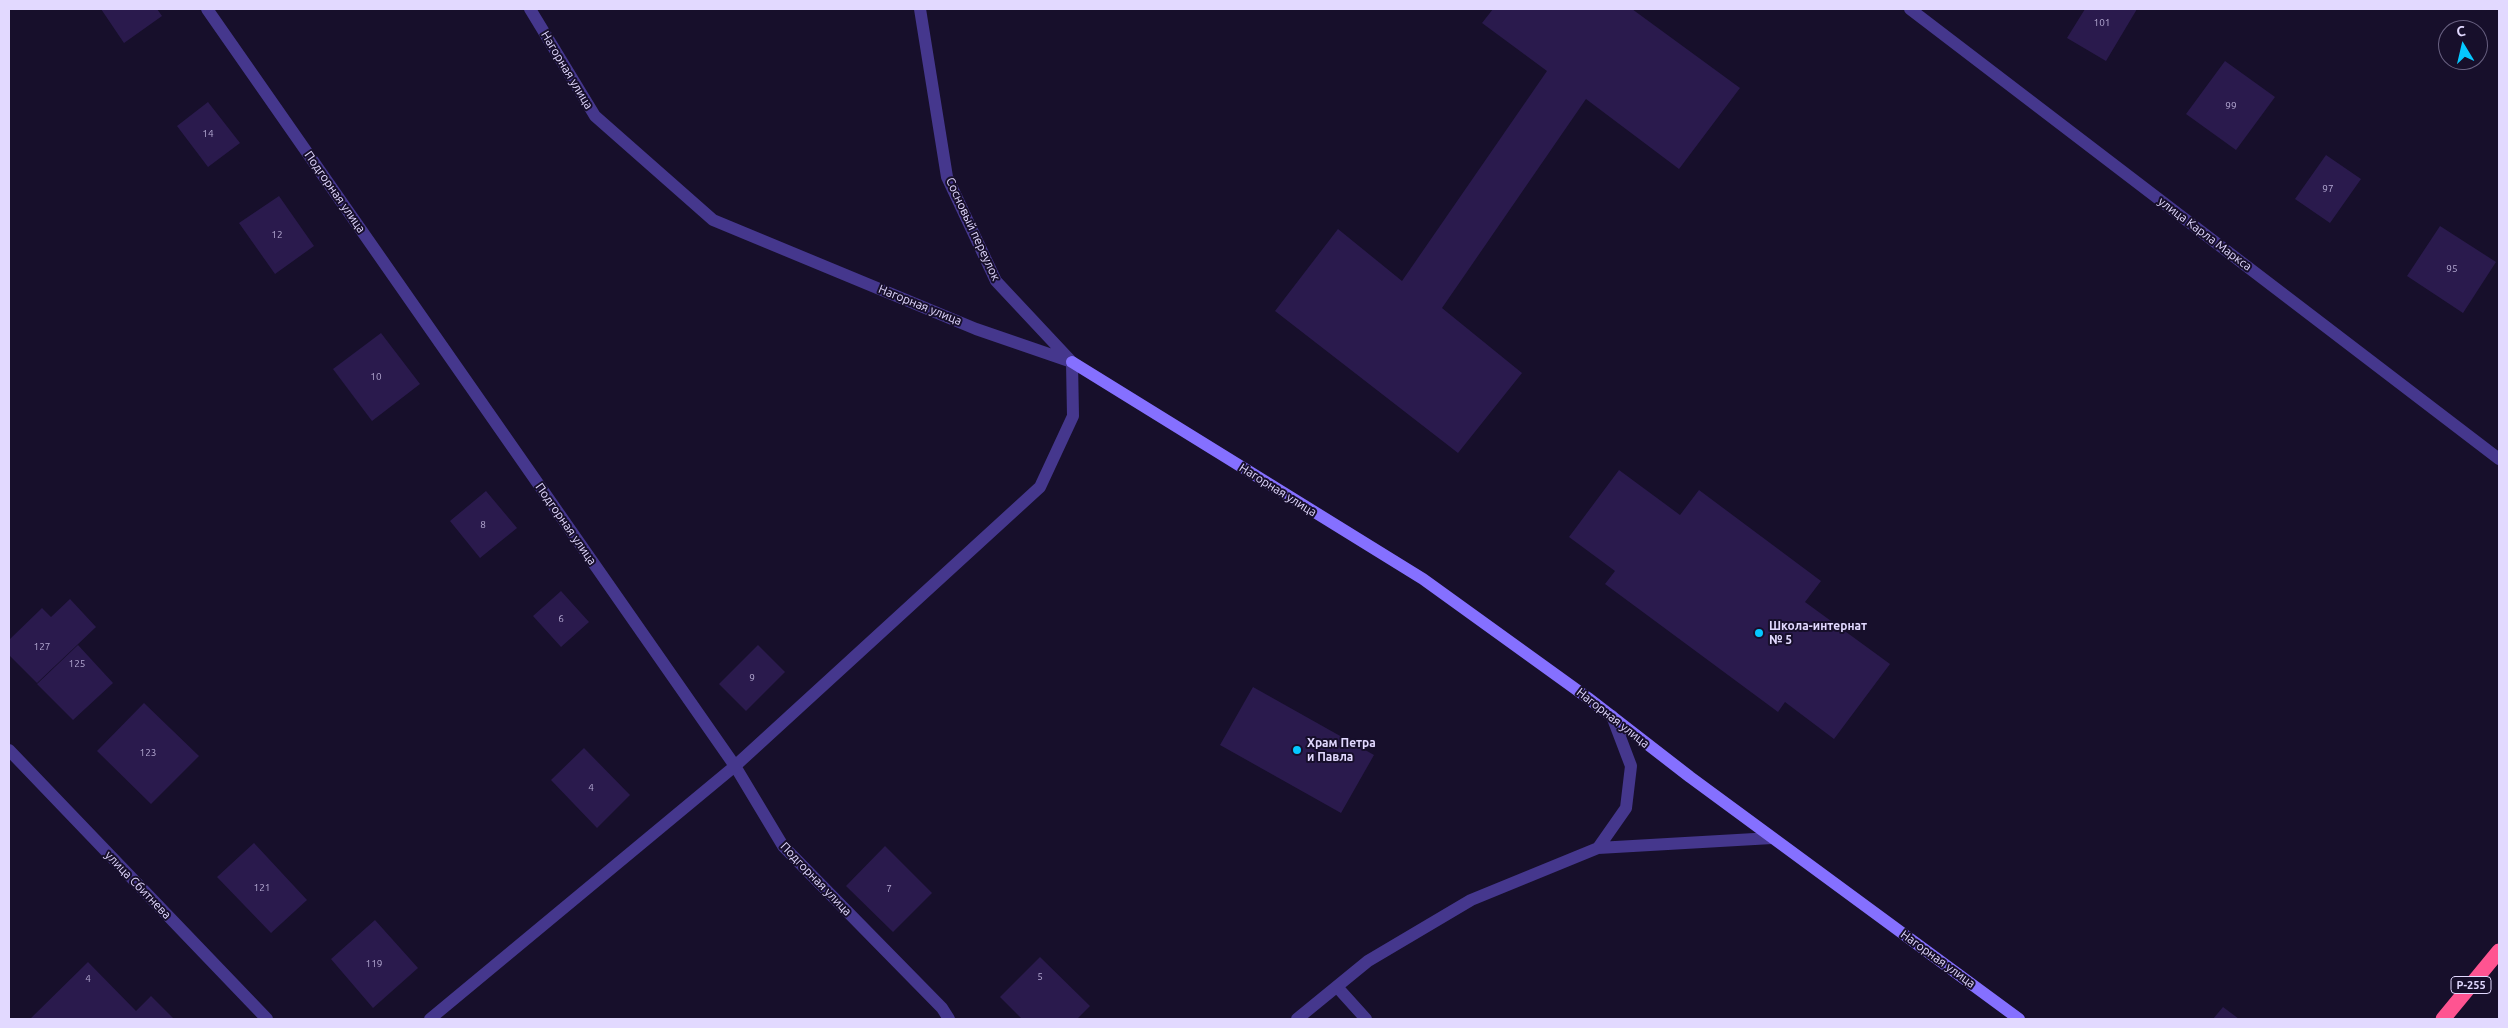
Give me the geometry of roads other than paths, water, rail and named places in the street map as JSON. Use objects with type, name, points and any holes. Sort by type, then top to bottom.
[{"type":"highway","name":"Р-255","points":[[2443,1019],[2499,951]]},
{"type":"street","name":"Подгорная улица","points":[[207,9],[735,766],[783,846],[942,1008],[949,1019]]},
{"type":"street","name":"Нагорная улица","points":[[530,9],[595,116],[713,220],[976,329],[1072,362],[1423,579],[1612,716],[1772,838],[2019,1019]]},
{"type":"street","name":"Сосновый переулок","points":[[920,9],[947,177],[996,282],[1072,362]]},
{"type":"street","name":"улица Карла Маркса","points":[[1910,9],[2499,459]]},
{"type":"street","points":[[430,1019],[735,766],[1040,487],[1073,416],[1072,362]]},
{"type":"street","points":[[1598,848],[1626,808],[1631,766],[1612,716]]},
{"type":"street","name":"улица Сбитнева","points":[[9,750],[267,1019]]},
{"type":"street","points":[[1297,1019],[1338,988],[1368,961],[1471,900],[1598,848],[1772,838]]},
{"type":"street","points":[[1338,988],[1366,1019]]},
{"type":"place","name":"Школа-интернат № 5","points":[[1759,633]]},
{"type":"place","name":"Храм Петра и Павла","points":[[1297,750]]}]
